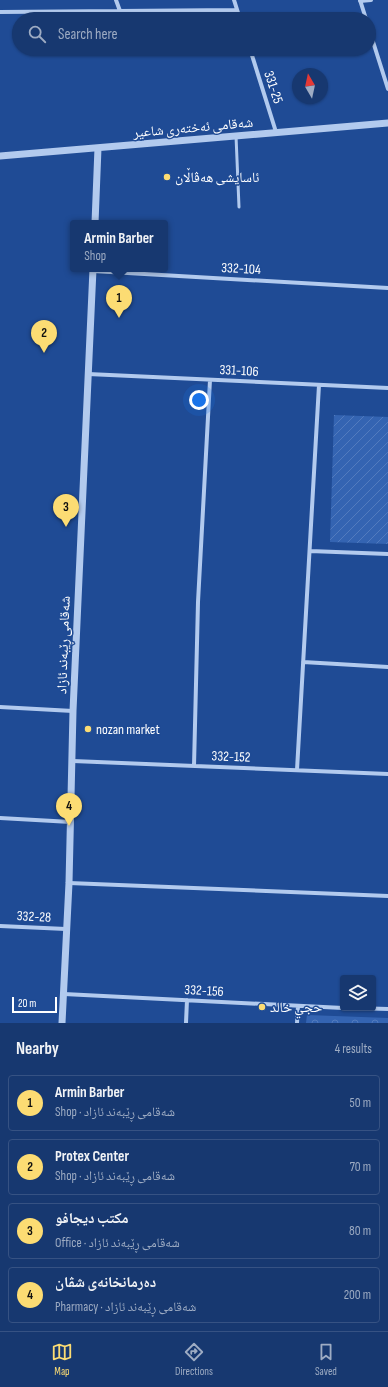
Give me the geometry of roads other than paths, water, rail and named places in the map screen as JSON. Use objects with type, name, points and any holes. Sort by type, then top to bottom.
[{"type":"street","points":[[116,0],[120,11]]},
{"type":"street","points":[[0,12],[237,10],[234,0]]},
{"type":"street","points":[[364,12],[360,0],[371,0]]},
{"type":"street","points":[[376,50],[388,89]]},
{"type":"street","name":"331-25","points":[[252,56],[276,132]]},
{"type":"street","name":"شەقامی ئەختەری شاعیر","points":[[0,156],[388,123]]},
{"type":"street","points":[[95,220],[98,148]]},
{"type":"street","name":"شەقامی ڕێبەند ئازاد","points":[[62,1023],[69,883],[73,711],[93,272]]},
{"type":"street","name":"332-104","points":[[126,272],[388,288]]},
{"type":"street","name":"331-106","points":[[88,374],[388,388]]},
{"type":"street","points":[[194,766],[198,602],[210,380]]},
{"type":"street","points":[[297,770],[319,385]]},
{"type":"street","points":[[310,551],[388,554]]},
{"type":"street","points":[[303,662],[388,667]]},
{"type":"street","points":[[0,707],[73,711]]},
{"type":"street","name":"332-152","points":[[73,761],[388,774]]},
{"type":"street","points":[[0,818],[71,822]]},
{"type":"street","points":[[69,883],[388,896]]},
{"type":"street","name":"332-28","points":[[0,926],[66,929]]},
{"type":"street","name":"332-156","points":[[64,994],[340,1008]]},
{"type":"street","points":[[186,1023],[188,1000]]},
{"type":"street","points":[[297,1023],[298,1006]]},
{"type":"street","points":[[376,1009],[388,1010]]},
{"type":"lane","points":[[236,136],[239,207]]},
{"type":"place","name":"ئاسایشی هەڤاڵان","points":[[167,177]]},
{"type":"place","name":"Armin Barber","points":[[119,318]]},
{"type":"place","name":"Protex Center","points":[[44,353]]},
{"type":"place","name":"مكتب ديجافو","points":[[66,527]]},
{"type":"place","name":"nozan market","points":[[88,729]]},
{"type":"place","name":"دەرمانخانەی شڤان","points":[[69,826]]},
{"type":"place","name":"حجي خالد","points":[[262,1007]]}]
